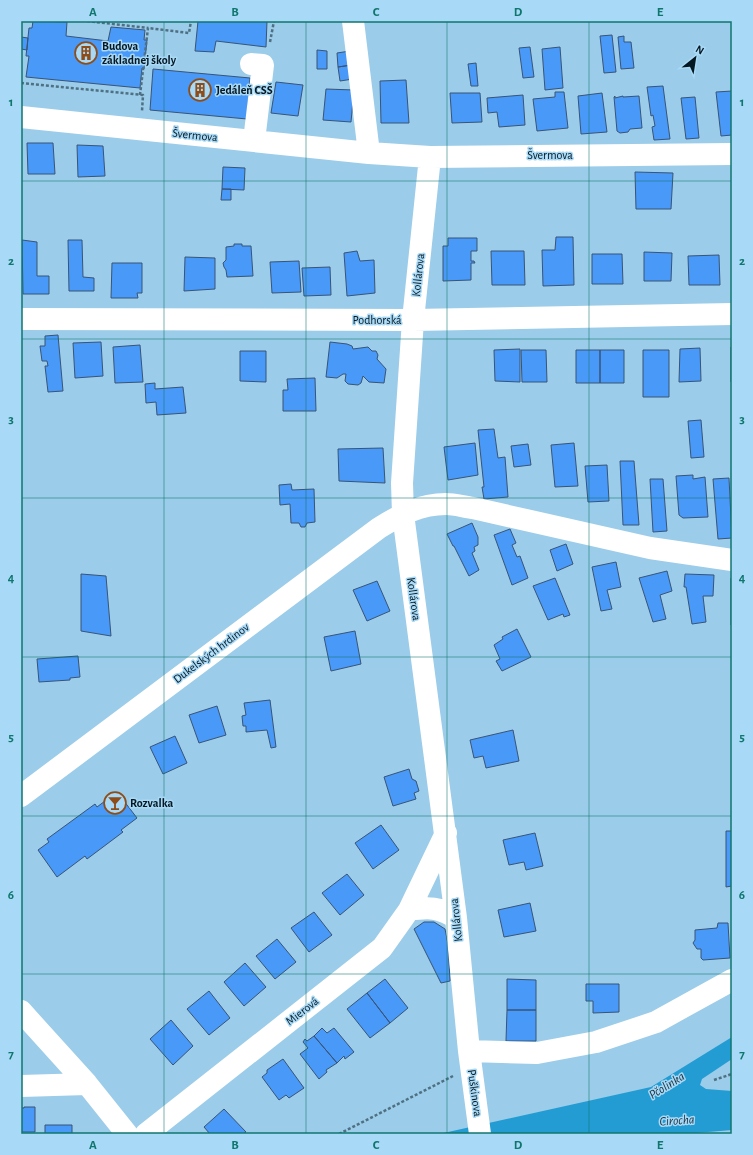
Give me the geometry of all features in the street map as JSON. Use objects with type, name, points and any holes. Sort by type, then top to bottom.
[{"type":"street","points":[[353,21],[368,153]]},
{"type":"street","points":[[251,64],[263,65],[254,141]]},
{"type":"street","name":"Švermova","points":[[21,117],[368,153],[430,157],[732,154]]},
{"type":"street","name":"Kollárova","points":[[430,157],[413,320],[402,483],[403,514],[446,833],[471,1062]]},
{"type":"street","name":"Podhorská","points":[[21,319],[413,320],[732,314]]},
{"type":"street","points":[[403,514],[424,506],[446,504],[473,508],[650,548],[732,560]]},
{"type":"street","name":"Dukelských hrdinov","points":[[21,796],[379,528],[403,514]]},
{"type":"street","name":"Mierová","points":[[146,1134],[382,948],[409,910],[446,833]]},
{"type":"street","points":[[409,910],[424,908],[444,911],[456,918]]},
{"type":"street","points":[[471,1062],[596,1042],[656,1022],[732,980]]},
{"type":"street","points":[[21,1011],[87,1084],[127,1134]]},
{"type":"street","name":"Puškinova","points":[[471,1062],[480,1134]]},
{"type":"street","points":[[21,1086],[87,1084]]},
{"type":"path","points":[[87,21],[189,33],[191,21]]},
{"type":"path","points":[[270,42],[274,21]]},
{"type":"path","points":[[140,95],[148,28]]},
{"type":"path","points":[[21,83],[144,95],[142,113]]},
{"type":"path","points":[[339,1134],[471,1062]]},
{"type":"path","points":[[714,1080],[732,1074]]},
{"type":"water","points":[[732,1037],[732,1059],[702,1079],[700,1085],[706,1089],[732,1091],[732,1130],[684,1134],[439,1134],[651,1087]]},
{"type":"building","name":"Budova základnej školy","points":[[33,21],[67,22],[66,36],[108,41],[111,27],[145,30],[144,40],[147,40],[144,69],[142,68],[140,88],[26,77],[29,56],[26,56],[29,28],[32,28]]},
{"type":"building","points":[[198,21],[267,21],[266,47],[216,41],[214,52],[195,51]]},
{"type":"building","points":[[612,35],[616,72],[604,73],[600,36]]},
{"type":"building","points":[[624,36],[624,42],[631,42],[634,68],[621,69],[618,37]]},
{"type":"building","points":[[21,37],[28,38],[27,50],[21,49]]},
{"type":"building","points":[[530,47],[534,77],[523,78],[519,48]]},
{"type":"building","points":[[560,47],[563,88],[545,90],[542,49]]},
{"type":"building","points":[[317,50],[327,51],[327,69],[317,69]]},
{"type":"building","points":[[350,51],[351,65],[338,67],[337,53]]},
{"type":"building","points":[[476,63],[478,86],[471,86],[468,64]]},
{"type":"building","points":[[352,65],[353,79],[340,81],[338,67]]},
{"type":"building","name":"Jedáleň CSŠ","points":[[153,69],[250,78],[247,119],[150,110]]},
{"type":"building","points":[[406,80],[409,123],[381,123],[380,81]]},
{"type":"building","points":[[276,82],[303,85],[298,116],[271,113]]},
{"type":"building","points":[[663,86],[670,139],[654,140],[652,127],[655,126],[653,115],[651,116],[647,87]]},
{"type":"building","points":[[326,89],[354,90],[351,122],[323,120]]},
{"type":"building","points":[[732,91],[732,135],[721,136],[716,92]]},
{"type":"building","points":[[555,92],[564,92],[568,128],[537,131],[533,99],[555,97]]},
{"type":"building","points":[[450,93],[480,93],[482,122],[452,123]]},
{"type":"building","points":[[602,93],[607,132],[581,134],[578,96]]},
{"type":"building","points":[[523,95],[525,125],[499,127],[497,112],[488,113],[487,98]]},
{"type":"building","points":[[615,96],[615,98],[623,96],[639,96],[642,128],[630,129],[628,132],[620,133],[617,131],[614,97]]},
{"type":"building","points":[[695,97],[699,138],[686,139],[681,98]]},
{"type":"building","points":[[27,143],[53,143],[55,174],[28,174]]},
{"type":"building","points":[[77,145],[103,146],[105,176],[78,177]]},
{"type":"building","points":[[223,167],[245,168],[244,190],[222,189]]},
{"type":"building","points":[[635,172],[673,173],[671,209],[636,209]]},
{"type":"building","points":[[222,189],[231,189],[231,200],[221,200]]},
{"type":"building","points":[[556,237],[573,237],[574,285],[543,286],[542,250],[555,250]]},
{"type":"building","points":[[448,238],[477,238],[477,251],[471,251],[471,261],[474,261],[475,263],[471,263],[471,280],[443,281],[443,246],[448,246]]},
{"type":"building","points":[[22,240],[37,242],[37,276],[49,276],[49,294],[23,294]]},
{"type":"building","points":[[68,240],[82,240],[83,277],[94,278],[94,291],[69,291]]},
{"type":"building","points":[[234,244],[251,246],[253,276],[227,277],[223,263],[226,260],[226,247],[234,246]]},
{"type":"building","points":[[357,251],[360,261],[374,260],[375,293],[347,296],[344,253]]},
{"type":"building","points":[[491,251],[524,251],[525,285],[492,285]]},
{"type":"building","points":[[644,252],[672,253],[671,281],[644,281]]},
{"type":"building","points":[[592,254],[622,254],[623,284],[592,284]]},
{"type":"building","points":[[719,255],[720,285],[689,285],[688,256]]},
{"type":"building","points":[[185,257],[215,258],[215,289],[184,291]]},
{"type":"building","points":[[299,261],[301,292],[272,293],[270,262]]},
{"type":"building","points":[[112,263],[142,263],[142,293],[137,293],[138,298],[111,298]]},
{"type":"building","points":[[330,267],[331,295],[304,296],[302,268]]},
{"type":"building","points":[[58,335],[63,391],[48,392],[45,366],[48,366],[47,361],[42,361],[40,346],[45,346],[45,336]]},
{"type":"building","points":[[101,342],[103,376],[75,378],[73,343]]},
{"type":"building","points":[[330,342],[347,344],[352,346],[353,349],[368,347],[372,351],[376,351],[378,355],[377,359],[386,369],[384,383],[369,382],[363,376],[361,383],[358,385],[348,384],[345,381],[346,374],[343,374],[337,378],[326,377]]},
{"type":"building","points":[[140,345],[143,382],[115,383],[113,347]]},
{"type":"building","points":[[732,347],[732,382],[731,382]]},
{"type":"building","points":[[700,348],[701,381],[679,382],[680,349]]},
{"type":"building","points":[[520,349],[520,382],[495,381],[494,350]]},
{"type":"building","points":[[521,350],[546,350],[547,382],[522,382]]},
{"type":"building","points":[[576,350],[600,350],[600,383],[576,383]]},
{"type":"building","points":[[600,350],[624,350],[624,383],[600,383]]},
{"type":"building","points":[[643,350],[669,350],[669,397],[643,397]]},
{"type":"building","points":[[240,351],[266,351],[266,382],[240,381]]},
{"type":"building","points":[[315,378],[316,411],[283,411],[283,390],[288,390],[287,379]]},
{"type":"building","points":[[155,383],[155,389],[183,387],[186,413],[157,415],[156,402],[146,403],[145,384]]},
{"type":"building","points":[[701,420],[704,457],[691,458],[688,421]]},
{"type":"building","points":[[494,429],[498,458],[505,457],[508,497],[484,499],[478,430]]},
{"type":"building","points":[[475,443],[478,475],[448,480],[444,447]]},
{"type":"building","points":[[574,443],[578,486],[555,487],[551,445]]},
{"type":"building","points":[[528,444],[531,465],[514,467],[511,446]]},
{"type":"building","points":[[383,448],[385,483],[339,481],[338,449]]},
{"type":"building","points":[[620,461],[634,461],[639,525],[623,525]]},
{"type":"building","points":[[607,465],[609,501],[588,502],[585,466]]},
{"type":"building","points":[[693,475],[693,479],[705,477],[708,517],[683,518],[679,515],[676,476]]},
{"type":"building","points":[[729,478],[732,538],[718,539],[713,479]]},
{"type":"building","points":[[650,479],[663,479],[667,531],[653,532]]},
{"type":"building","points":[[291,484],[292,490],[314,489],[315,522],[307,523],[305,527],[301,527],[299,523],[291,523],[290,504],[280,505],[279,485]]},
{"type":"building","points":[[472,523],[478,537],[478,545],[474,547],[475,551],[472,553],[479,570],[469,576],[447,534]]},
{"type":"building","points":[[510,529],[516,543],[512,545],[517,557],[520,556],[528,578],[512,585],[494,535]]},
{"type":"building","points":[[566,544],[573,564],[557,571],[550,550]]},
{"type":"building","points":[[616,562],[621,587],[607,590],[612,609],[601,611],[592,567]]},
{"type":"building","points":[[667,571],[672,591],[660,595],[666,619],[653,622],[639,578]]},
{"type":"building","points":[[81,574],[106,576],[111,636],[81,631]]},
{"type":"building","points":[[685,574],[714,575],[713,596],[703,596],[706,622],[692,624],[686,587],[684,587]]},
{"type":"building","points":[[555,578],[570,615],[564,617],[563,614],[548,620],[533,586]]},
{"type":"building","points":[[732,578],[732,625],[731,625]]},
{"type":"building","points":[[377,581],[390,611],[367,621],[353,590]]},
{"type":"building","points":[[517,629],[531,657],[502,671],[496,661],[500,659],[494,645],[503,639],[502,637]]},
{"type":"building","points":[[355,631],[361,664],[331,671],[324,637]]},
{"type":"building","points":[[78,656],[80,677],[70,678],[70,680],[39,682],[37,659]]},
{"type":"building","points":[[270,700],[276,747],[271,748],[267,730],[246,732],[246,726],[243,726],[242,716],[246,715],[244,703]]},
{"type":"building","points":[[217,706],[226,735],[199,743],[189,715]]},
{"type":"building","points":[[513,730],[519,761],[486,768],[483,756],[474,758],[470,740]]},
{"type":"building","points":[[175,736],[187,763],[163,774],[150,747]]},
{"type":"building","points":[[409,769],[412,779],[416,781],[419,791],[414,793],[416,799],[393,806],[384,777]]},
{"type":"building","points":[[117,792],[137,818],[121,830],[123,832],[87,859],[85,856],[57,877],[38,850],[49,842],[47,839],[95,804],[97,807]]},
{"type":"building","points":[[381,825],[399,850],[373,869],[355,843]]},
{"type":"building","points":[[726,831],[732,831],[732,886],[726,887]]},
{"type":"building","points":[[535,833],[543,866],[526,870],[524,862],[509,865],[503,840]]},
{"type":"building","points":[[347,874],[364,895],[340,915],[322,893]]},
{"type":"building","points":[[530,903],[536,931],[504,937],[498,910]]},
{"type":"building","points":[[314,912],[332,935],[309,952],[291,928]]},
{"type":"building","points":[[424,922],[434,922],[445,929],[448,944],[450,981],[441,983],[414,929]]},
{"type":"building","points":[[718,923],[728,923],[730,958],[703,960],[701,958],[701,949],[697,949],[693,943],[695,940],[695,930],[717,928]]},
{"type":"building","points":[[277,939],[296,962],[275,979],[256,956]]},
{"type":"building","points":[[245,963],[266,987],[244,1006],[224,982]]},
{"type":"building","points":[[385,979],[408,1008],[390,1023],[367,993]]},
{"type":"building","points":[[507,979],[536,980],[536,1010],[507,1010]]},
{"type":"building","points":[[586,984],[619,984],[619,1012],[593,1013],[593,1001],[586,1001]]},
{"type":"building","points":[[209,991],[230,1018],[209,1035],[187,1009]]},
{"type":"building","points":[[367,993],[390,1023],[370,1038],[347,1009]]},
{"type":"building","points":[[507,1010],[536,1010],[536,1041],[506,1041]]},
{"type":"building","points":[[171,1020],[193,1046],[173,1065],[150,1039]]},
{"type":"building","points":[[322,1028],[327,1033],[334,1028],[354,1052],[345,1059],[344,1056],[337,1063],[314,1036]]},
{"type":"building","points":[[314,1036],[337,1063],[326,1070],[327,1072],[319,1079],[300,1054],[308,1048],[303,1042],[305,1039],[307,1041]]},
{"type":"building","points":[[283,1059],[304,1088],[289,1098],[286,1095],[279,1100],[262,1077],[267,1073],[267,1070]]},
{"type":"building","points":[[35,1107],[35,1132],[21,1132],[21,1108]]},
{"type":"building","points":[[224,1109],[246,1132],[243,1134],[210,1134],[204,1127]]},
{"type":"building","points":[[45,1125],[72,1125],[72,1134],[45,1134]]},
{"type":"place","name":"Budova základnej školy","points":[[86,53]]},
{"type":"place","name":"Jedáleň CSŠ","points":[[200,90]]},
{"type":"place","name":"Rozvalka","points":[[115,803]]},
{"type":"water label","name":"Pčolinka","points":[[667,1086]]},
{"type":"water label","name":"Cirocha","points":[[677,1121]]}]
